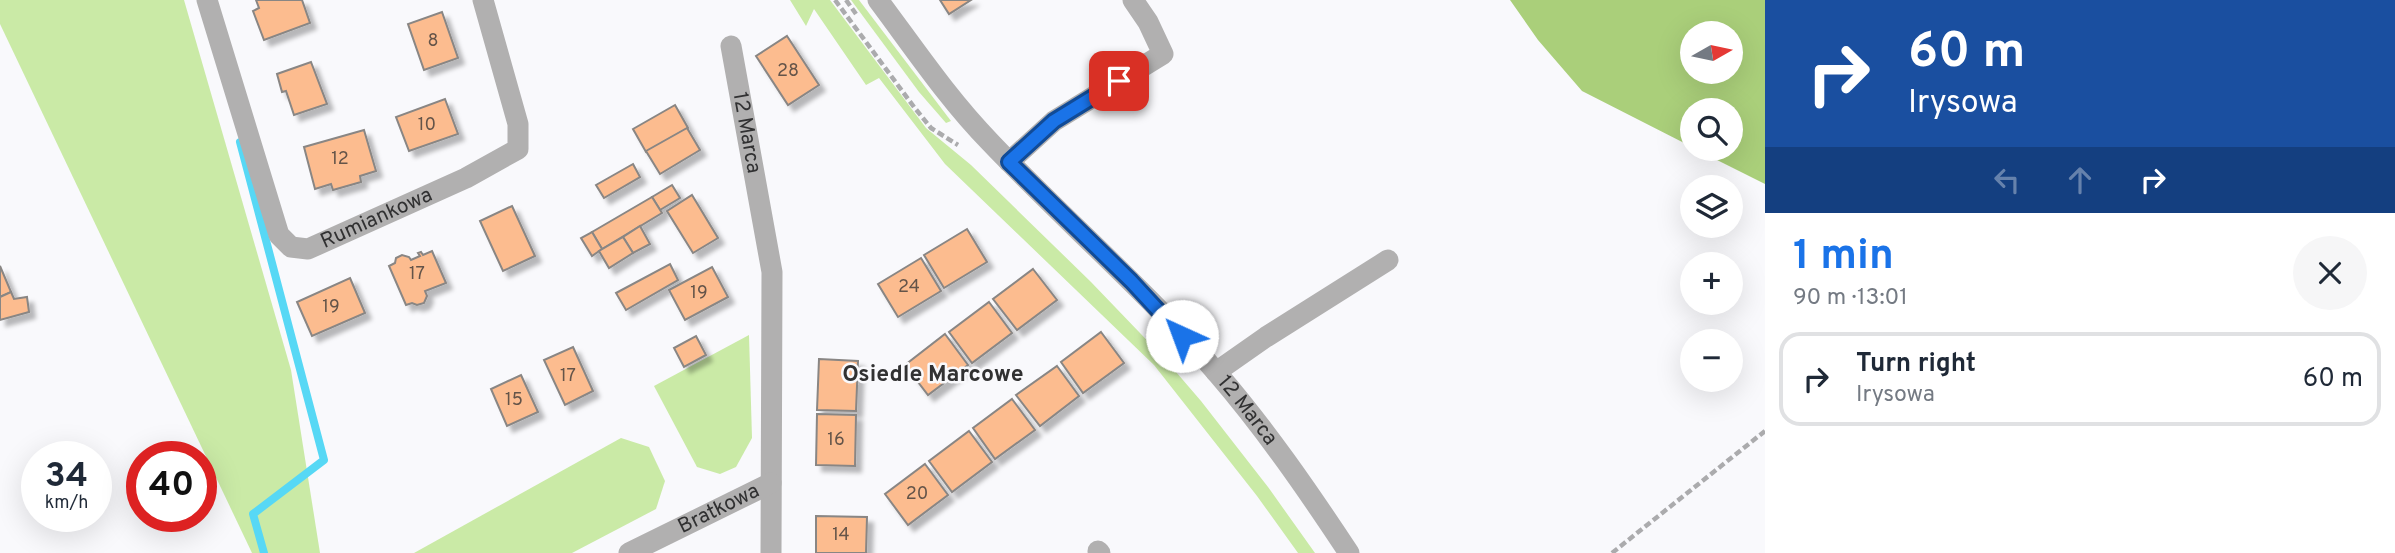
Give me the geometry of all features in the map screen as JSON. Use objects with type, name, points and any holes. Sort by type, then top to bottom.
[{"type":"street","name":"Rumiankowa","points":[[207,0],[279,235],[291,247],[308,249],[466,178],[518,149],[518,124],[482,0]]},
{"type":"street","name":"12 Marca","points":[[878,0],[947,93],[1009,162],[1131,281],[1216,372],[1292,467],[1349,553]]},
{"type":"street","points":[[1009,162],[1054,121],[1163,54],[1148,22],[1133,0]]},
{"type":"street","name":"12 Marca","points":[[731,46],[772,272],[771,553]]},
{"type":"street","points":[[1216,372],[1388,260]]},
{"type":"street","name":"Bratkowa","points":[[629,553],[771,483]]},
{"type":"path","points":[[846,0],[862,22]]},
{"type":"path","points":[[962,142],[967,150]]},
{"type":"path","points":[[1612,553],[1765,431]]},
{"type":"green space","points":[[0,0],[184,0],[291,370],[320,553],[252,553],[217,480],[217,441],[199,441],[0,24]]},
{"type":"green space","points":[[790,0],[830,0],[926,128],[971,165],[1091,282],[1164,358],[1268,487],[1315,553],[1298,553],[1257,496],[1154,365],[945,164],[879,78],[866,85],[814,9],[806,26]]},
{"type":"green space","points":[[851,0],[859,0],[951,121],[946,123],[919,92]]},
{"type":"green space","points":[[1510,0],[1765,0],[1765,184],[1719,161],[1743,161],[1743,98],[1680,98],[1680,141],[1582,91],[1538,40]]},
{"type":"green space","points":[[749,335],[752,438],[736,467],[720,474],[697,467],[654,386]]},
{"type":"green space","points":[[621,438],[649,447],[665,481],[656,509],[572,553],[414,553]]},
{"type":"building","points":[[256,0],[302,0],[310,23],[264,40],[253,11],[259,8]]},
{"type":"building","points":[[940,0],[971,0],[949,14]]},
{"type":"building","points":[[442,12],[458,58],[424,70],[408,24]]},
{"type":"building","points":[[787,36],[819,85],[788,105],[756,56]]},
{"type":"building","points":[[311,62],[327,104],[294,115],[286,91],[282,92],[277,74]]},
{"type":"building","points":[[445,99],[458,134],[409,151],[396,117]]},
{"type":"building","points":[[675,105],[688,128],[646,152],[633,129]]},
{"type":"building","points":[[687,128],[700,150],[660,174],[646,151]]},
{"type":"building","points":[[364,130],[376,171],[360,176],[361,182],[333,190],[331,184],[315,189],[304,147]]},
{"type":"building","points":[[633,164],[640,177],[604,198],[596,185]]},
{"type":"building","points":[[672,185],[680,198],[660,210],[652,197]]},
{"type":"building","points":[[692,195],[718,238],[693,253],[667,211]]},
{"type":"building","points":[[652,197],[662,213],[602,249],[592,232]]},
{"type":"building","points":[[512,206],[535,256],[503,271],[480,221]]},
{"type":"building","points":[[640,226],[650,244],[633,253],[623,237]]},
{"type":"building","points":[[967,229],[987,262],[944,288],[924,255]]},
{"type":"building","points":[[592,232],[602,249],[592,256],[581,238]]},
{"type":"building","points":[[623,237],[633,253],[609,268],[599,251]]},
{"type":"building","points":[[432,251],[446,283],[425,291],[427,296],[424,303],[406,305],[389,266],[402,255],[411,260],[420,256],[418,253],[423,255]]},
{"type":"building","points":[[921,258],[941,291],[898,317],[878,284]]},
{"type":"building","points":[[670,264],[678,280],[626,310],[616,293]]},
{"type":"building","points":[[0,266],[11,292],[0,297]]},
{"type":"building","points":[[712,267],[728,297],[685,320],[669,290]]},
{"type":"building","points":[[1033,269],[1057,300],[1017,330],[993,299]]},
{"type":"building","points":[[350,278],[365,313],[312,336],[297,302]]},
{"type":"building","points":[[11,292],[14,299],[27,297],[29,312],[0,320],[0,297]]},
{"type":"building","points":[[989,302],[1012,333],[972,363],[949,332]]},
{"type":"building","points":[[1101,332],[1124,363],[1083,393],[1061,362]]},
{"type":"building","points":[[945,334],[968,365],[928,395],[905,365]]},
{"type":"building","points":[[696,336],[706,355],[684,367],[674,348]]},
{"type":"building","points":[[573,347],[593,391],[565,405],[544,360]]},
{"type":"building","points":[[819,359],[858,361],[856,411],[817,410]]},
{"type":"building","points":[[1057,366],[1079,396],[1040,426],[1016,395]]},
{"type":"building","points":[[521,375],[538,412],[507,426],[491,389]]},
{"type":"building","points":[[1012,399],[1035,430],[995,459],[973,428]]},
{"type":"building","points":[[817,414],[856,415],[855,466],[816,465]]},
{"type":"building","points":[[969,431],[992,462],[952,492],[929,461]]},
{"type":"building","points":[[925,464],[948,495],[908,525],[885,494]]},
{"type":"building","points":[[816,516],[867,517],[866,553],[816,553]]},
{"type":"waterway","points":[[240,142],[324,460],[253,514],[264,553]]},
{"type":"district","name":"Osiedle Marcowe","points":[[933,375]]},
{"type":"route","points":[[1119,81],[1054,121],[1009,162],[1131,281],[1182,336]]}]
